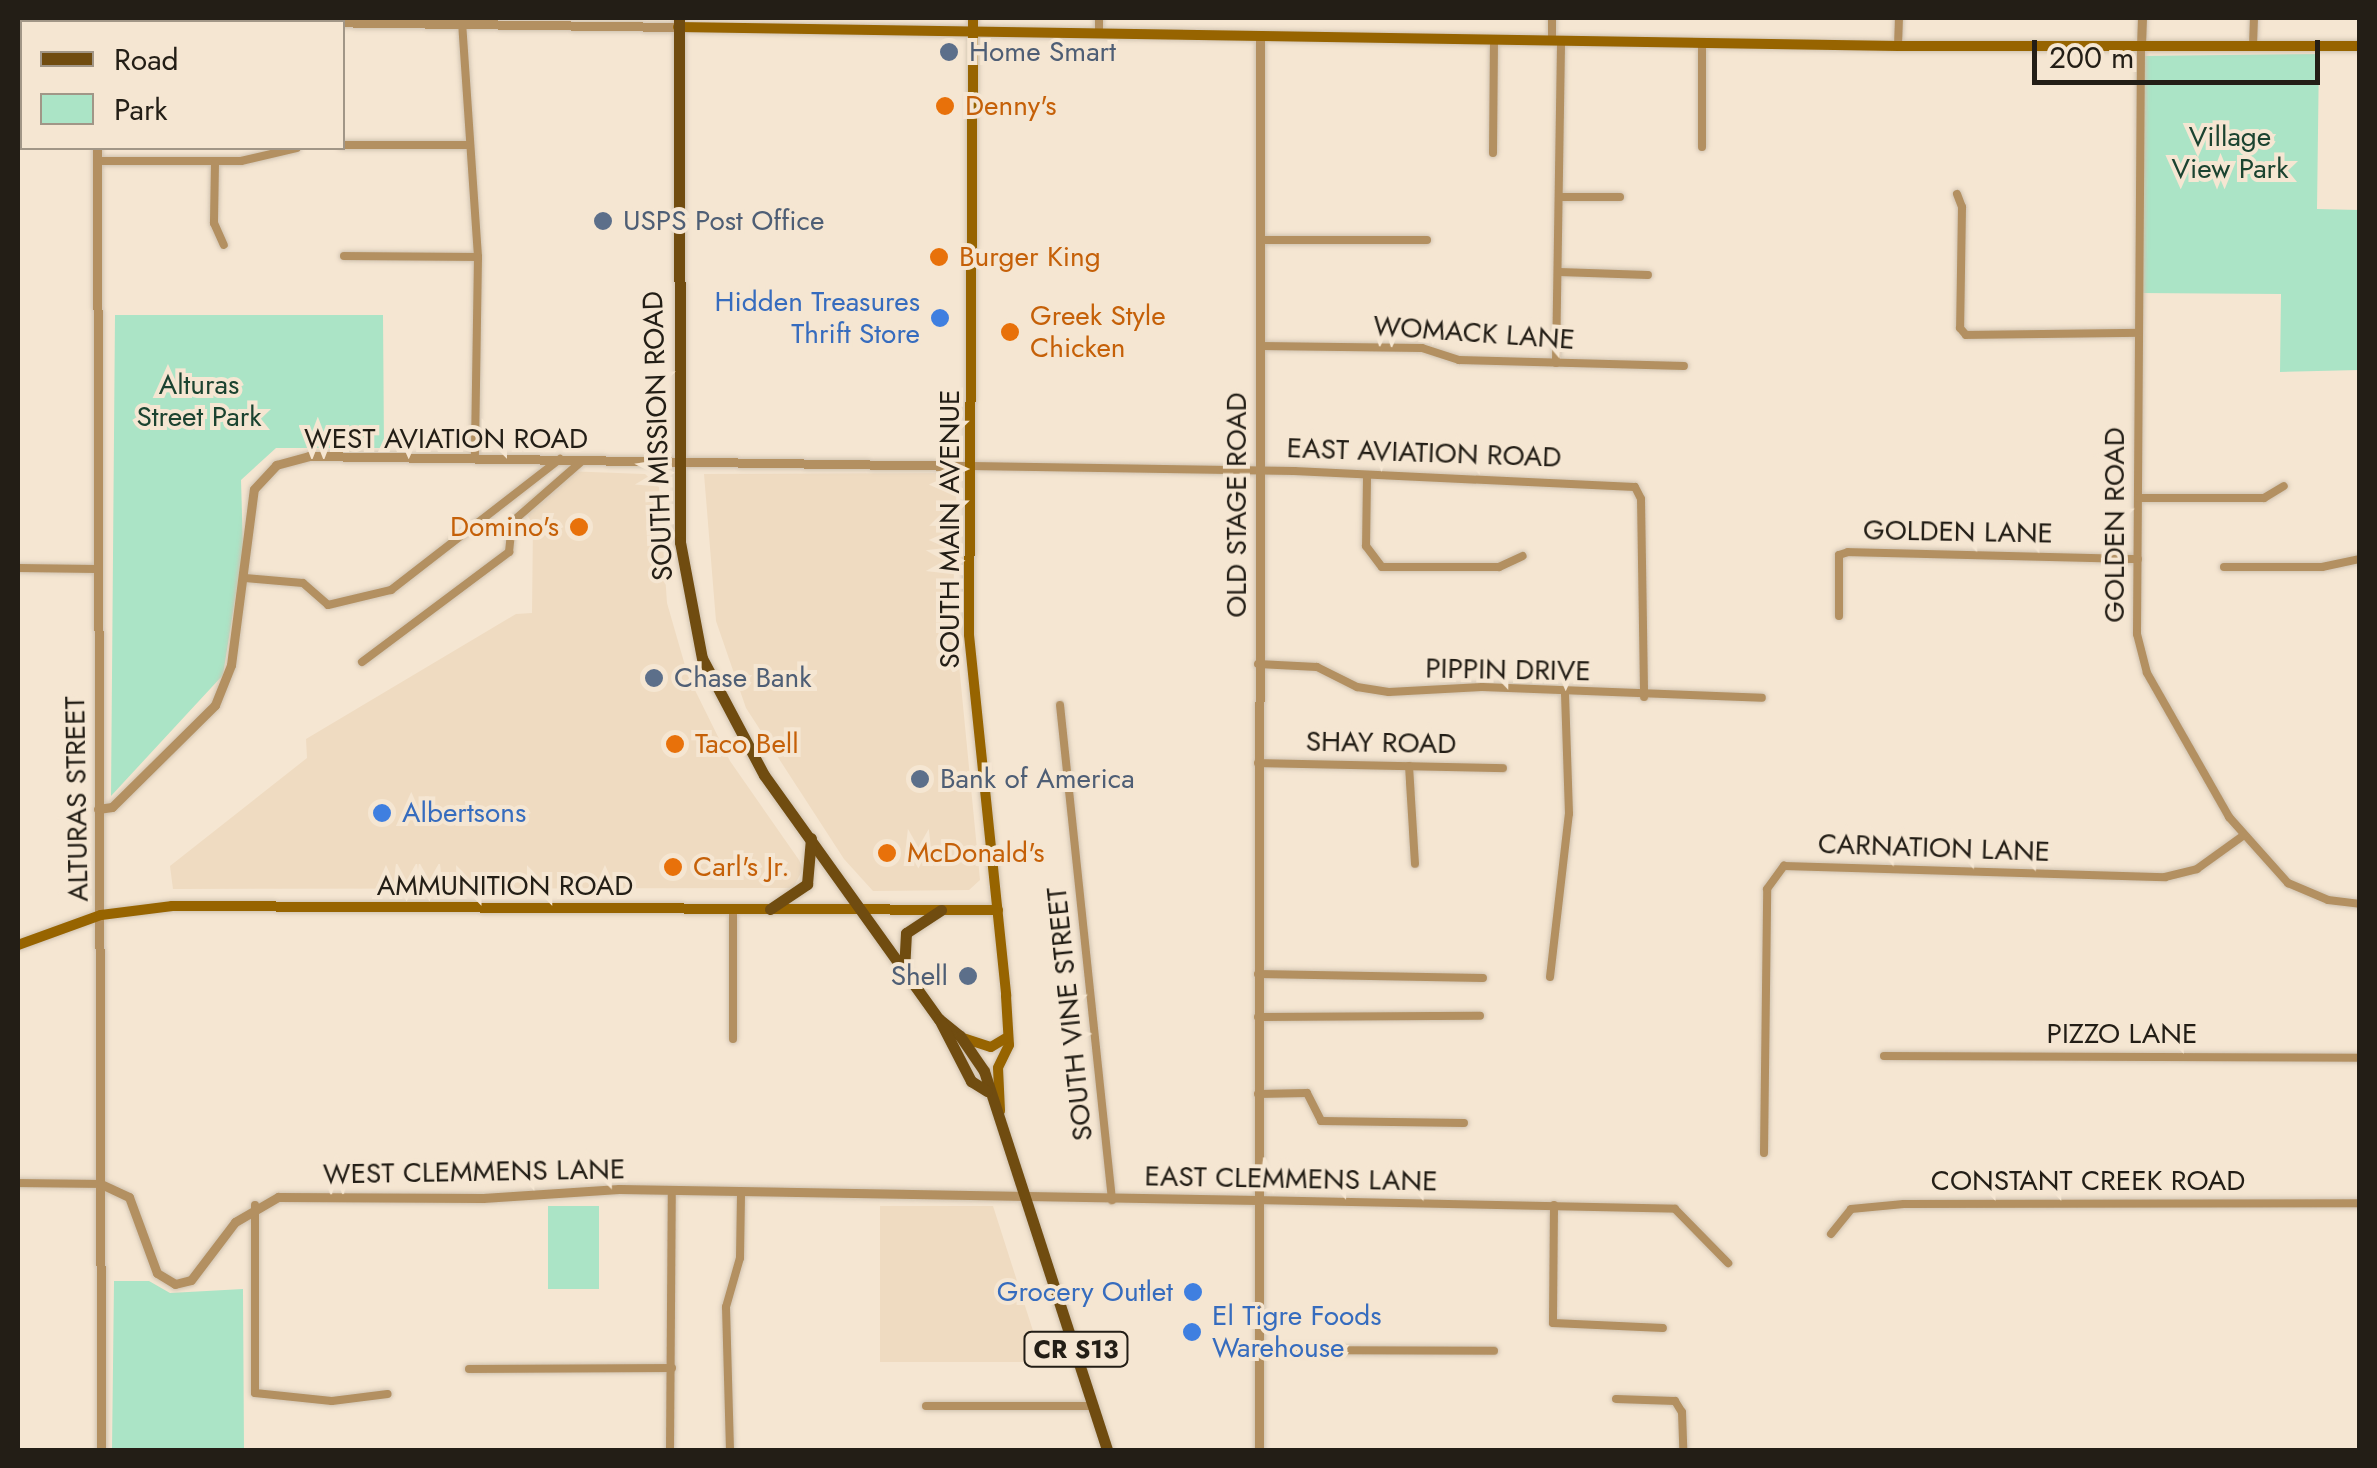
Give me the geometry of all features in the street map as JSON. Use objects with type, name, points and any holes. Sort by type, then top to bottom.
[{"type":"main road","name":"SOUTH MAIN AVENUE","points":[[973,18],[968,635],[998,910],[1006,1038],[998,1068],[1001,1123]]},
{"type":"main road","points":[[679,22],[974,32],[1702,44],[2360,46]]},
{"type":"main road","name":"SOUTH MISSION ROAD","points":[[679,22],[678,464],[682,557],[702,658],[742,741],[939,1019],[960,1036],[984,1071],[986,1092],[1028,1199],[1107,1450]]},
{"type":"main road","points":[[770,910],[807,884],[810,838]]},
{"type":"main road","name":"AMMUNITION ROAD","points":[[18,945],[101,916],[172,906],[998,910]]},
{"type":"main road","points":[[904,971],[906,934],[941,910]]},
{"type":"main road","name":"SOUTH MISSION ROAD","points":[[939,1019],[946,1042],[971,1081],[986,1092]]},
{"type":"main road","points":[[960,1036],[983,1047],[1006,1038]]},
{"type":"street","points":[[18,18],[679,22]]},
{"type":"street","points":[[1099,18],[1099,34]]},
{"type":"street","points":[[1552,18],[1556,40],[1559,272],[1556,364]]},
{"type":"street","points":[[1898,46],[1900,18]]},
{"type":"street","points":[[2141,46],[2142,18]]},
{"type":"street","points":[[2253,46],[2254,18]]},
{"type":"street","points":[[462,22],[478,257],[475,458]]},
{"type":"street","name":"OLD STAGE ROAD","points":[[1259,1450],[1260,36]]},
{"type":"street","points":[[1493,153],[1494,39]]},
{"type":"street","points":[[1702,44],[1702,148]]},
{"type":"street","name":"GOLDEN ROAD","points":[[2141,46],[2137,634],[2147,672],[2244,835],[2288,882],[2328,900],[2360,904]]},
{"type":"street","points":[[345,146],[468,145]]},
{"type":"street","name":"ALTURAS STREET","points":[[97,150],[101,1450]]},
{"type":"street","points":[[97,162],[215,162],[284,150]]},
{"type":"street","points":[[215,162],[214,224],[224,245]]},
{"type":"street","points":[[1957,194],[1962,207],[1960,328],[1966,335],[2139,334]]},
{"type":"street","points":[[1558,197],[1620,197]]},
{"type":"street","points":[[1260,240],[1426,240]]},
{"type":"street","points":[[344,256],[478,257]]},
{"type":"street","points":[[1559,272],[1648,275]]},
{"type":"street","name":"WOMACK LANE","points":[[1260,346],[1422,348],[1459,360],[1684,366]]},
{"type":"street","name":"WEST AVIATION ROAD","points":[[98,809],[112,807],[214,705],[232,665],[254,489],[276,464],[309,456],[970,466]]},
{"type":"street","points":[[245,578],[303,583],[328,605],[391,590],[560,459]]},
{"type":"street","points":[[362,662],[508,552],[512,522],[582,461]]},
{"type":"street","name":"EAST AVIATION ROAD","points":[[970,466],[1260,470],[1366,478],[1606,481],[1635,487],[1641,499],[1644,697]]},
{"type":"street","points":[[1366,478],[1366,546],[1382,567],[1498,567],[1523,556]]},
{"type":"street","points":[[2138,498],[2264,498],[2284,486]]},
{"type":"street","name":"GOLDEN LANE","points":[[1839,616],[1839,555],[1848,552],[2138,559]]},
{"type":"street","points":[[2224,567],[2322,567],[2360,559]]},
{"type":"street","points":[[18,568],[97,569]]},
{"type":"street","name":"PIPPIN DRIVE","points":[[1258,664],[1316,666],[1357,687],[1388,692],[1565,691],[1644,697],[1762,698]]},
{"type":"street","points":[[1550,977],[1569,814],[1565,691]]},
{"type":"street","name":"SOUTH VINE STREET","points":[[1060,705],[1112,1200]]},
{"type":"street","name":"SHAY ROAD","points":[[1258,764],[1504,768]]},
{"type":"street","points":[[1408,766],[1415,864]]},
{"type":"street","name":"CARNATION LANE","points":[[1764,1153],[1767,889],[1784,866],[2165,876],[2197,869],[2244,835]]},
{"type":"street","points":[[732,1039],[733,910]]},
{"type":"street","points":[[1258,974],[1483,978]]},
{"type":"street","points":[[1258,1017],[1480,1016]]},
{"type":"street","name":"PIZZO LANE","points":[[1884,1056],[2360,1058]]},
{"type":"street","points":[[1258,1094],[1307,1093],[1321,1121],[1464,1123]]},
{"type":"street","points":[[18,1184],[101,1184],[129,1197],[157,1273],[175,1284],[191,1280],[255,1205]]},
{"type":"street","name":"WEST CLEMMENS LANE","points":[[255,1205],[278,1197],[483,1198],[619,1189],[672,1194],[1028,1199]]},
{"type":"street","points":[[670,1450],[672,1194]]},
{"type":"street","points":[[730,1450],[726,1307],[740,1258],[741,1195]]},
{"type":"street","name":"EAST CLEMMENS LANE","points":[[1028,1199],[1554,1205]]},
{"type":"street","name":"CONSTANT CREEK ROAD","points":[[1832,1234],[1851,1209],[1904,1204],[2360,1203]]},
{"type":"street","points":[[255,1205],[256,1394],[332,1401],[388,1394]]},
{"type":"street","points":[[1663,1328],[1553,1323],[1554,1205],[1675,1209],[1728,1263]]},
{"type":"street","points":[[1258,1350],[1494,1351]]},
{"type":"street","points":[[469,1369],[672,1368]]},
{"type":"street","points":[[1616,1399],[1675,1401],[1682,1412],[1682,1450]]},
{"type":"street","points":[[926,1406],[1094,1406]]},
{"type":"shaded area","points":[[564,471],[645,474],[659,487],[667,603],[688,676],[730,761],[799,860],[803,869],[793,888],[173,889],[170,866],[307,758],[306,739],[516,614],[532,613],[533,524],[521,506]]},
{"type":"shaded area","points":[[957,473],[953,603],[980,880],[969,890],[873,891],[844,859],[746,708],[716,621],[704,474]]},
{"type":"shaded area","points":[[880,1206],[993,1206],[1043,1362],[880,1362]]},
{"type":"green space","name":"Village View Park","points":[[2319,54],[2317,209],[2359,210],[2359,370],[2280,372],[2281,294],[2139,293],[2142,56]]},
{"type":"green space","name":"Alturas Street Park","points":[[115,315],[383,315],[384,448],[276,448],[241,480],[243,549],[223,675],[111,796]]},
{"type":"green space","points":[[548,1206],[599,1206],[599,1289],[548,1289]]},
{"type":"green space","points":[[114,1281],[149,1281],[170,1293],[243,1289],[244,1450],[112,1450]]},
{"type":"place","name":"Home Smart","points":[[949,52]]},
{"type":"place","name":"Denny's","points":[[945,106]]},
{"type":"place","name":"USPS Post Office","points":[[603,221]]},
{"type":"place","name":"Burger King","points":[[939,257]]},
{"type":"place","name":"Hidden Treasures Thrift Store","points":[[940,318]]},
{"type":"place","name":"Greek Style Chicken","points":[[1010,332]]},
{"type":"place","name":"Domino's","points":[[579,527]]},
{"type":"place","name":"Chase Bank","points":[[654,678]]},
{"type":"place","name":"Taco Bell","points":[[675,744]]},
{"type":"place","name":"Bank of America","points":[[920,779]]},
{"type":"place","name":"Albertsons","points":[[382,813]]},
{"type":"place","name":"McDonald's","points":[[887,853]]},
{"type":"place","name":"Carl's Jr.","points":[[673,867]]},
{"type":"place","name":"Shell","points":[[968,976]]},
{"type":"place","name":"Grocery Outlet","points":[[1193,1292]]},
{"type":"place","name":"El Tigre Foods Warehouse","points":[[1192,1332]]}]
